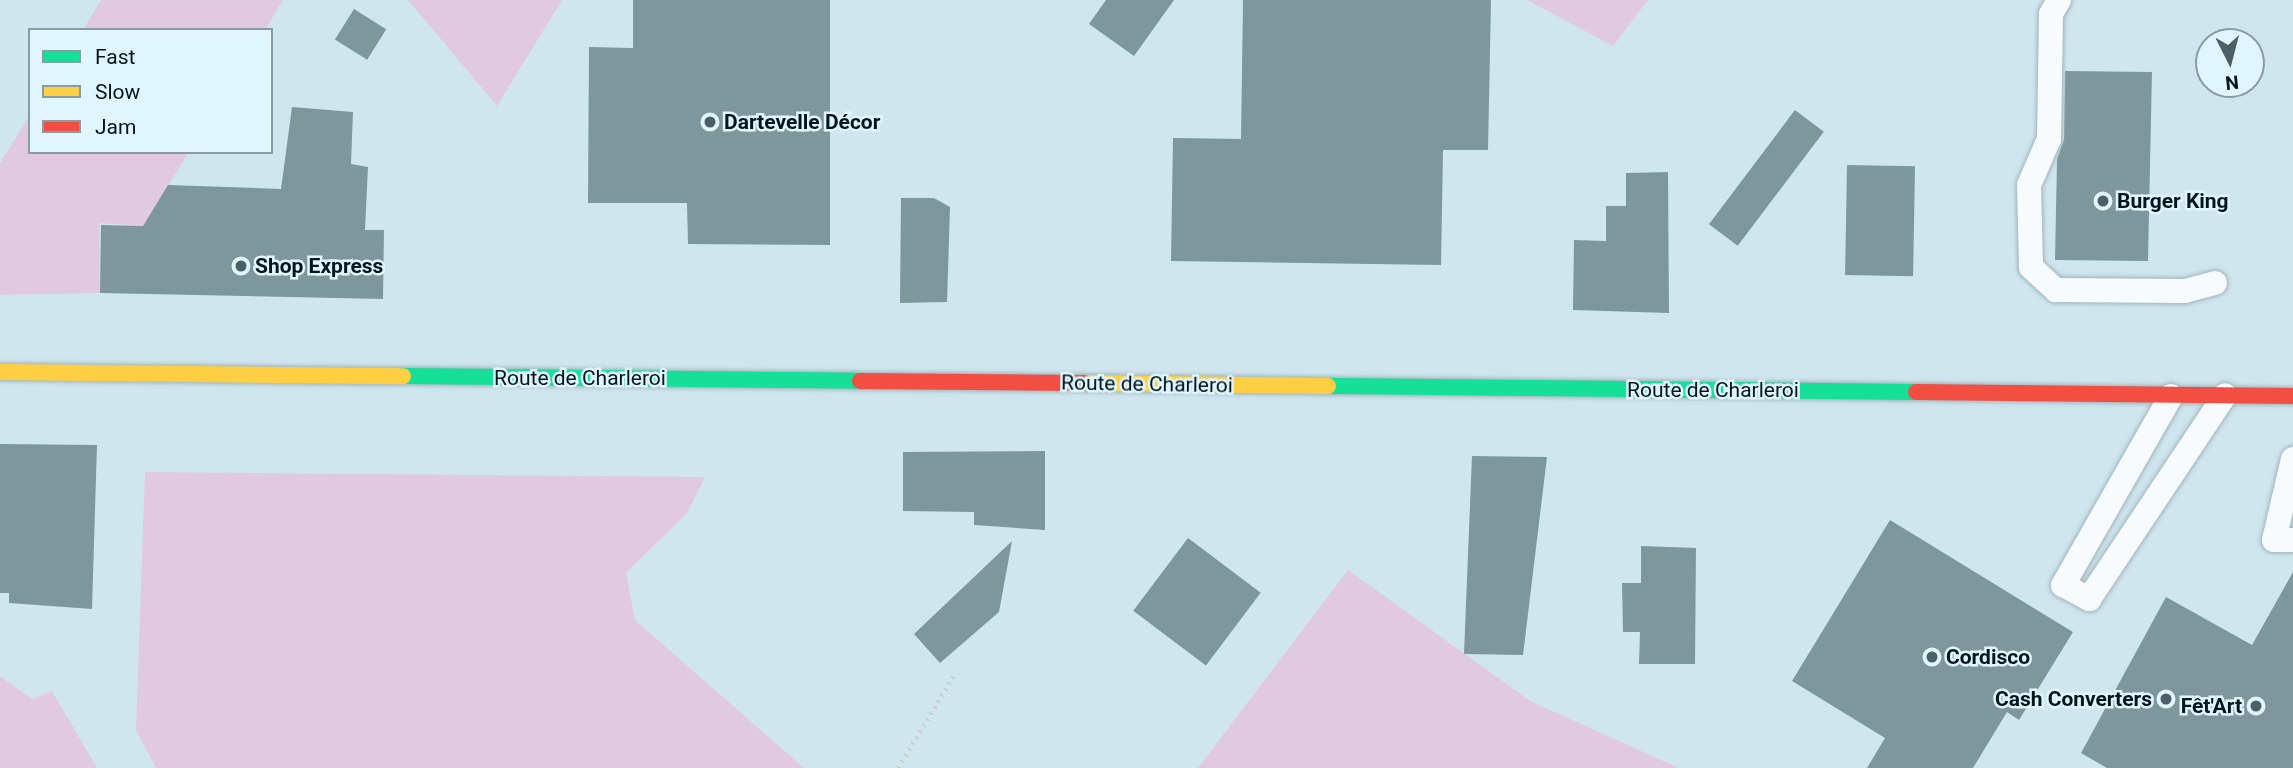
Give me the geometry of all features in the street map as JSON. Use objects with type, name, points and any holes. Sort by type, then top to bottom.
[{"type":"main road","name":"Route de Charleroi","points":[[0,372],[2293,396]]},
{"type":"lane","points":[[2059,0],[2051,14],[2049,139],[2029,186],[2031,267],[2056,290],[2185,291],[2215,283]]},
{"type":"lane","points":[[2171,396],[2063,584],[2089,599],[2225,395]]},
{"type":"lane","points":[[2293,459],[2274,540],[2293,540]]},
{"type":"path","points":[[898,768],[955,673]]},
{"type":"shaded area","points":[[101,0],[283,0],[266,28],[84,28]]},
{"type":"shaded area","points":[[408,0],[562,0],[497,106]]},
{"type":"shaded area","points":[[1527,0],[1648,0],[1613,46]]},
{"type":"shaded area","points":[[28,118],[28,154],[188,154],[143,226],[99,223],[100,293],[0,295],[0,163]]},
{"type":"shaded area","points":[[145,472],[705,477],[687,513],[626,573],[635,620],[804,768],[156,768],[136,730]]},
{"type":"shaded area","points":[[1348,570],[1530,701],[1679,768],[1198,768]]},
{"type":"shaded area","points":[[0,676],[32,699],[52,691],[97,768],[0,768]]},
{"type":"building","name":"Dartevelle Décor","points":[[633,0],[830,0],[830,245],[688,244],[687,203],[588,203],[589,47],[633,48]]},
{"type":"building","points":[[1106,0],[1174,0],[1134,56],[1089,24]]},
{"type":"building","points":[[1243,0],[1491,0],[1488,150],[1443,150],[1441,265],[1171,261],[1173,138],[1241,139]]},
{"type":"building","points":[[354,9],[386,29],[367,60],[335,40]]},
{"type":"building","name":"Burger King","points":[[2065,71],[2152,72],[2148,261],[2055,260],[2057,159],[2064,139]]},
{"type":"building","points":[[292,107],[353,112],[351,164],[368,167],[365,230],[384,230],[383,299],[100,293],[101,225],[143,226],[168,185],[281,189]]},
{"type":"building","points":[[1795,110],[1824,132],[1738,246],[1709,224]]},
{"type":"building","points":[[1847,165],[1915,166],[1913,276],[1845,275]]},
{"type":"building","points":[[1668,172],[1669,313],[1573,310],[1574,240],[1606,241],[1606,206],[1626,206],[1626,173]]},
{"type":"building","points":[[901,198],[934,198],[950,207],[947,302],[900,303]]},
{"type":"building","points":[[0,444],[97,445],[92,609],[9,603],[9,593],[0,593]]},
{"type":"building","points":[[1045,451],[1045,530],[974,525],[974,512],[903,511],[903,452]]},
{"type":"building","points":[[1472,456],[1547,457],[1523,655],[1464,654]]},
{"type":"building","name":"Cordisco","points":[[1890,520],[2073,632],[2019,720],[2007,712],[1973,768],[1867,768],[1885,738],[1792,681]]},
{"type":"building","points":[[1188,538],[1261,593],[1206,665],[1133,611]]},
{"type":"building","points":[[1012,541],[999,612],[940,663],[914,634]]},
{"type":"building","points":[[1641,546],[1696,548],[1695,664],[1639,664],[1640,632],[1623,632],[1622,583],[1641,583]]},
{"type":"building","name":"Cash Converters","points":[[2293,572],[2293,768],[2107,768],[2081,753],[2166,597],[2252,645]]},
{"type":"traffic: fast","points":[[403,376],[860,381]]},
{"type":"traffic: fast","points":[[1328,386],[1916,392]]},
{"type":"traffic: slow","points":[[0,372],[403,376]]},
{"type":"traffic: slow","points":[[1084,383],[1328,386]]},
{"type":"traffic: jam","points":[[860,381],[1084,383]]},
{"type":"traffic: jam","points":[[1916,392],[2293,396]]},
{"type":"place","name":"Dartevelle Décor","points":[[710,122]]},
{"type":"place","name":"Burger King","points":[[2103,201]]},
{"type":"place","name":"Shop Express","points":[[241,266]]},
{"type":"place","name":"Cordisco","points":[[1932,657]]},
{"type":"place","name":"Cash Converters","points":[[2166,699]]},
{"type":"place","name":"Fêt'Art","points":[[2256,706]]}]
